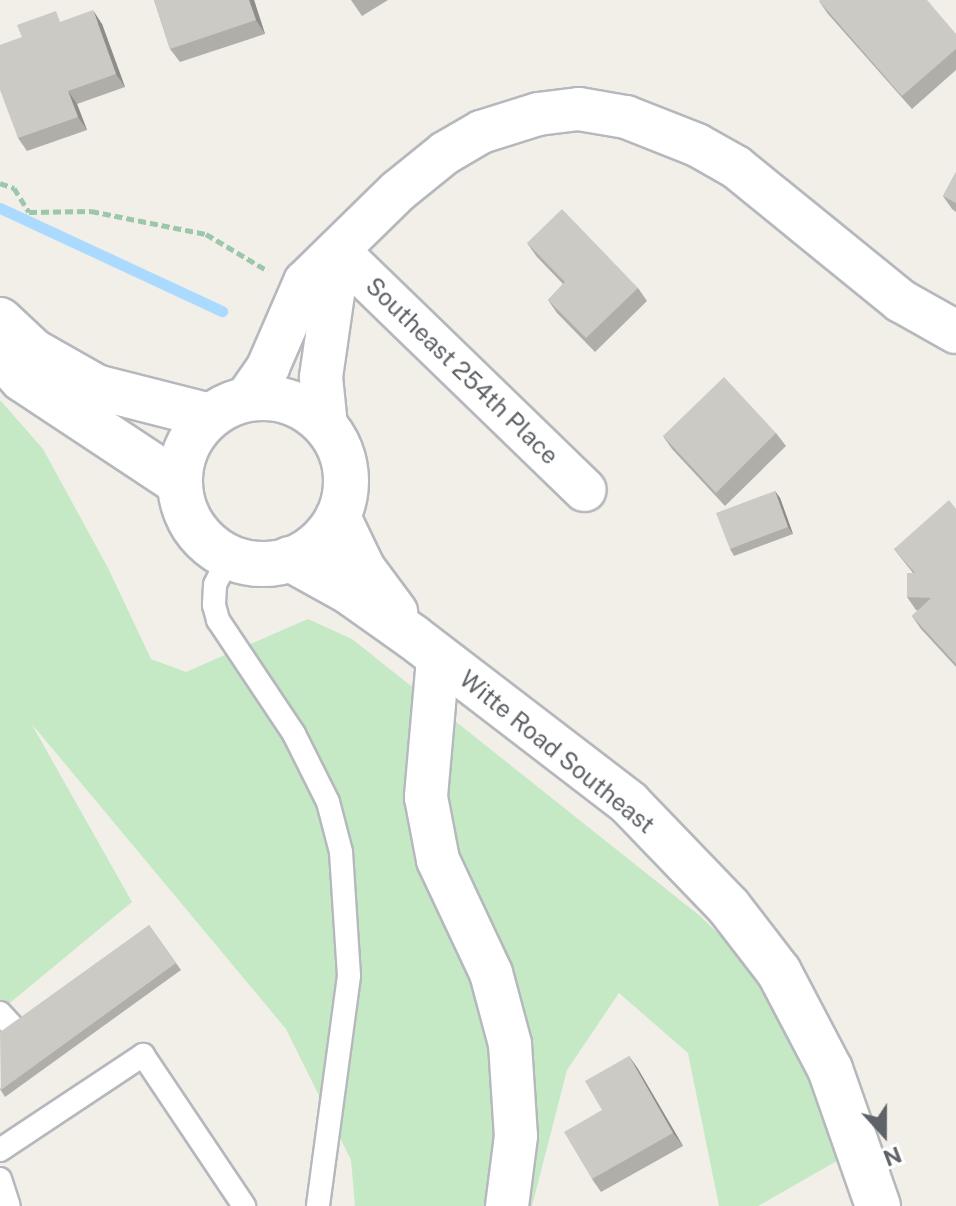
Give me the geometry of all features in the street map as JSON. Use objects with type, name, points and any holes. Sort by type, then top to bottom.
[{"type":"street","points":[[1,347],[33,351],[96,387],[228,408],[279,398],[297,404],[326,426],[339,447],[346,470],[345,494],[338,517],[309,550],[290,559],[259,564],[229,556],[215,549],[193,527],[186,513],[179,483],[182,458],[193,435],[228,408],[268,367],[305,282],[398,191],[445,153],[481,132],[538,114],[579,109],[626,117],[697,145],[736,167],[901,301],[956,332]]},
{"type":"street","name":"Southeast 254th Place","points":[[326,426],[321,377],[339,252]]},
{"type":"street","name":"Southeast 254th Place","points":[[339,252],[585,490]]},
{"type":"street","points":[[1,347],[22,379],[179,483]]},
{"type":"street","name":"Witte Road Southeast","points":[[338,517],[363,569],[426,648]]},
{"type":"street","name":"Witte Road Southeast","points":[[290,559],[348,591],[505,706],[629,803],[729,907],[779,972],[830,1069],[878,1206]]},
{"type":"street","points":[[426,648],[426,797],[438,860],[491,973],[510,1044],[516,1136],[507,1206]]},
{"type":"lane","points":[[229,556],[215,585],[214,605],[218,620],[294,734],[328,802],[341,852],[349,976],[318,1206]]},
{"type":"lane","points":[[0,1150],[143,1055],[244,1206]]},
{"type":"lane","points":[[0,1179],[9,1206]]},
{"type":"path","points":[[0,183],[14,188],[29,212],[91,211],[206,234],[269,272],[264,283]]},
{"type":"green space","points":[[0,400],[43,449],[108,568],[151,659],[186,672],[308,619],[352,639],[700,916],[773,986],[863,1146],[758,1206],[719,1206],[688,1053],[619,993],[567,1070],[532,1206],[355,1206],[351,1160],[286,1029],[31,723],[132,902],[0,1011]]},
{"type":"building","points":[[154,0],[249,0],[256,20],[170,49]]},
{"type":"building","points":[[820,0],[927,0],[956,34],[956,49],[902,96]]},
{"type":"building","points":[[93,10],[116,74],[68,91],[78,117],[18,138],[0,90],[0,45],[22,37],[17,25],[56,11],[60,22]]},
{"type":"building","points":[[956,172],[956,203],[943,196]]},
{"type":"building","points":[[562,209],[638,288],[586,338],[548,300],[565,282],[527,243]]},
{"type":"building","points":[[724,377],[776,433],[716,493],[663,436]]},
{"type":"building","points":[[775,491],[788,527],[730,549],[716,513]]},
{"type":"building","points":[[949,500],[956,509],[956,664],[912,616],[931,598],[907,597],[907,573],[915,573],[894,549]]},
{"type":"building","points":[[149,925],[176,963],[1,1090],[0,1032]]},
{"type":"building","points":[[629,1056],[673,1133],[592,1179],[564,1132],[602,1110],[585,1081]]},
{"type":"waterway","points":[[0,208],[222,311]]}]
